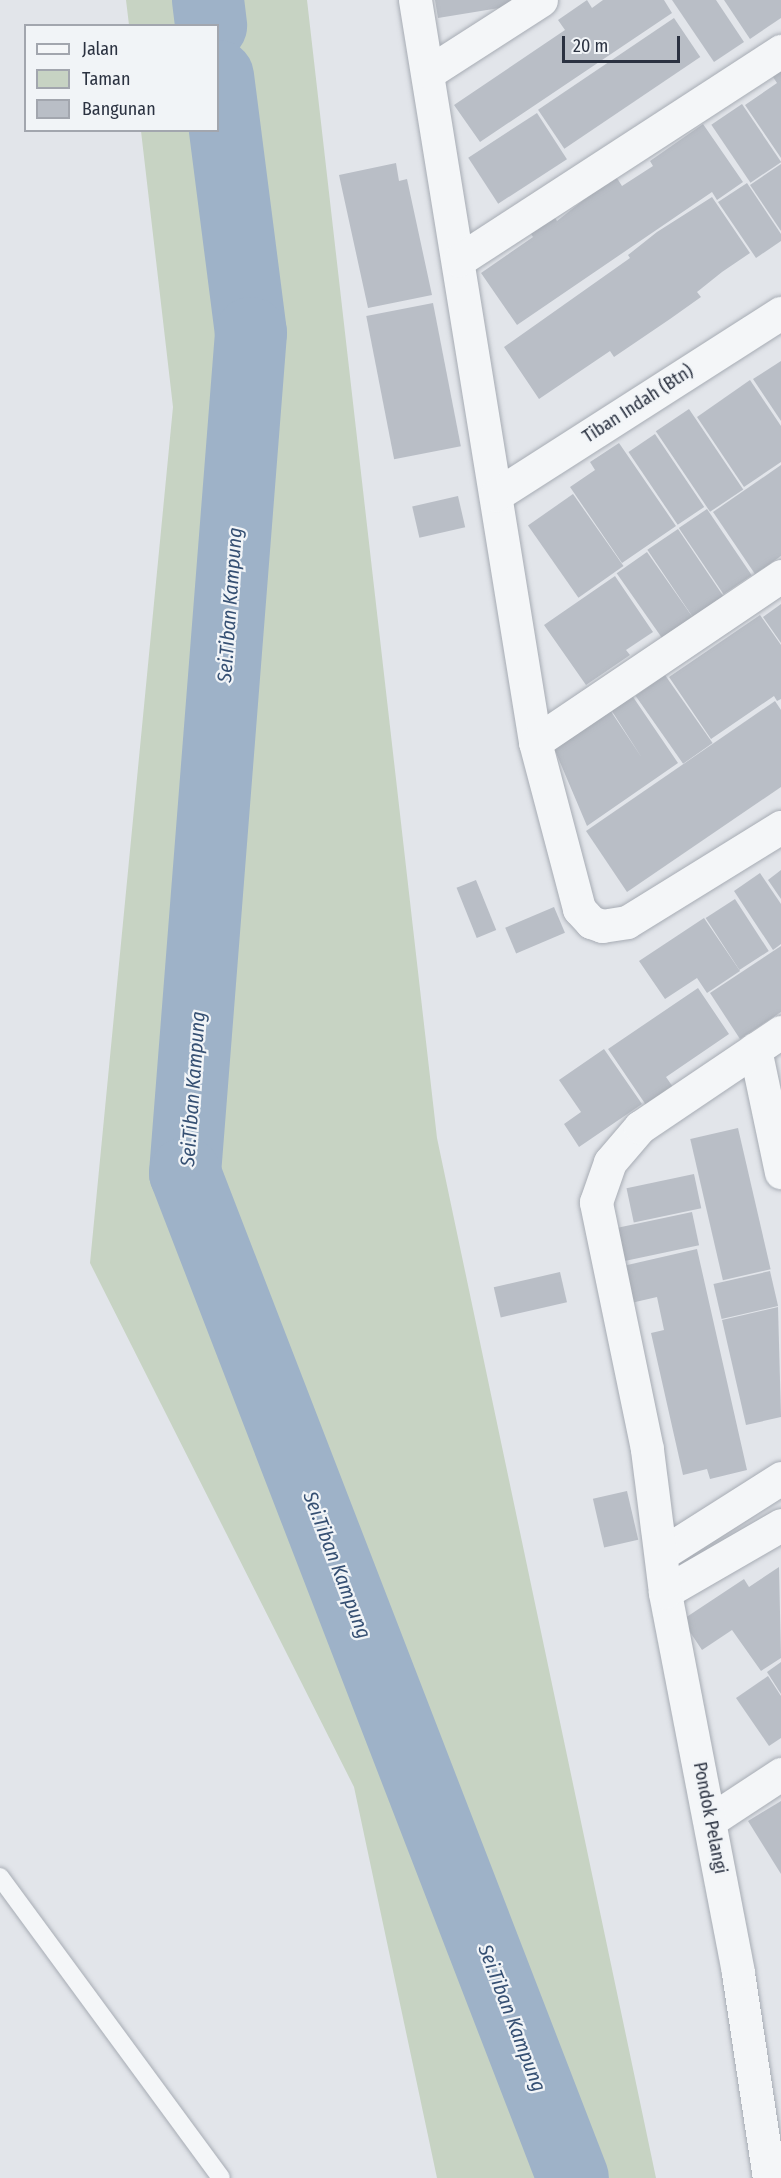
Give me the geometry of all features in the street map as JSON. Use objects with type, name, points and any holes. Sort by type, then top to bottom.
[{"type":"street","points":[[415,0],[429,72],[535,742],[579,909],[591,922],[602,926],[627,922],[781,827]]},
{"type":"street","points":[[429,72],[541,0]]},
{"type":"street","points":[[459,260],[781,51]]},
{"type":"street","name":"Tiban Indah (Btn)","points":[[496,495],[781,313]]},
{"type":"street","points":[[535,742],[781,576]]},
{"type":"street","points":[[768,1040],[781,1172]]},
{"type":"street","name":"Pondok Pelangi","points":[[768,1040],[640,1127],[624,1143],[602,1179],[597,1202],[647,1449],[663,1553],[665,1592],[711,1820],[769,2178]]},
{"type":"street","points":[[663,1553],[781,1478]]},
{"type":"street","points":[[665,1592],[781,1525]]},
{"type":"street","points":[[711,1820],[781,1774]]},
{"type":"lane","points":[[0,1877],[221,2178]]},
{"type":"green space","points":[[126,0],[307,0],[437,1138],[656,2178],[437,2178],[354,1787],[90,1263],[173,407],[141,132],[219,132],[219,24],[129,24]]},
{"type":"building","points":[[435,0],[518,0],[518,5],[438,18]]},
{"type":"building","points":[[587,0],[592,8],[603,0],[664,0],[672,13],[480,142],[454,105],[565,30],[558,20]]},
{"type":"building","points":[[672,0],[716,0],[744,42],[714,62]]},
{"type":"building","points":[[724,0],[781,0],[781,18],[750,39]]},
{"type":"building","points":[[674,18],[700,57],[564,149],[538,110]]},
{"type":"building","points":[[781,67],[781,158],[745,105],[777,83],[771,74]]},
{"type":"building","points":[[742,104],[781,162],[750,183],[711,125]]},
{"type":"building","points":[[537,113],[567,159],[498,204],[468,158]]},
{"type":"building","points":[[703,124],[743,182],[717,200],[712,192],[517,325],[481,273],[533,237],[528,229],[552,213],[557,221],[615,175],[622,186],[653,166],[650,161]]},
{"type":"building","points":[[396,163],[399,181],[407,179],[432,295],[368,308],[339,175]]},
{"type":"building","points":[[781,164],[781,231],[750,185]]},
{"type":"building","points":[[747,183],[781,234],[781,241],[756,258],[718,202]]},
{"type":"building","points":[[712,197],[750,253],[697,292],[701,297],[670,319],[614,357],[610,351],[539,399],[504,347],[630,258],[628,255],[657,232]]},
{"type":"building","points":[[433,303],[461,446],[394,459],[366,316]]},
{"type":"building","points":[[781,361],[781,421],[753,379]]},
{"type":"building","points":[[750,380],[781,426],[781,462],[744,487],[697,417]]},
{"type":"building","points":[[689,409],[743,489],[710,512],[656,431]]},
{"type":"building","points":[[655,434],[704,507],[678,525],[628,452]]},
{"type":"building","points":[[619,443],[676,526],[622,563],[570,487],[595,470],[590,462]]},
{"type":"building","points":[[781,465],[781,556],[755,574],[713,512]]},
{"type":"building","points":[[573,494],[623,566],[578,598],[528,526]]},
{"type":"building","points":[[458,496],[465,527],[419,538],[412,507]]},
{"type":"building","points":[[707,509],[752,575],[724,594],[679,528]]},
{"type":"building","points":[[678,529],[726,600],[695,621],[647,550]]},
{"type":"building","points":[[647,552],[693,618],[663,639],[617,573]]},
{"type":"building","points":[[615,576],[653,632],[626,650],[630,655],[586,685],[544,625]]},
{"type":"building","points":[[781,604],[781,643],[763,617]]},
{"type":"building","points":[[760,615],[781,645],[781,699],[777,701],[774,696],[711,739],[669,677]]},
{"type":"building","points":[[665,675],[713,743],[683,764],[636,696]]},
{"type":"building","points":[[629,691],[678,763],[587,826],[551,741],[606,704],[642,758],[608,705]]},
{"type":"building","points":[[775,701],[781,710],[781,787],[627,892],[586,831]]},
{"type":"building","points":[[781,870],[781,899],[768,880]]},
{"type":"building","points":[[760,873],[781,904],[781,944],[773,950],[734,891]]},
{"type":"building","points":[[476,880],[496,930],[477,938],[457,888]]},
{"type":"building","points":[[735,899],[769,951],[739,970],[706,918]]},
{"type":"building","points":[[554,907],[565,933],[516,953],[505,928]]},
{"type":"building","points":[[704,918],[740,971],[707,993],[697,978],[665,999],[639,961]]},
{"type":"building","points":[[781,946],[781,1012],[740,1039],[710,993]]},
{"type":"building","points":[[698,988],[729,1034],[666,1077],[673,1087],[646,1105],[608,1049]]},
{"type":"building","points":[[604,1049],[642,1104],[579,1147],[564,1124],[581,1112],[559,1080]]},
{"type":"building","points":[[738,1128],[771,1269],[723,1280],[690,1139]]},
{"type":"building","points":[[694,1174],[701,1208],[634,1223],[627,1188]]},
{"type":"building","points":[[692,1212],[699,1245],[619,1262],[612,1229]]},
{"type":"building","points":[[697,1249],[747,1470],[710,1479],[707,1469],[683,1475],[651,1333],[664,1330],[657,1297],[631,1303],[623,1266]]},
{"type":"building","points":[[770,1271],[778,1306],[722,1319],[713,1284]]},
{"type":"building","points":[[560,1272],[567,1302],[501,1318],[494,1287]]},
{"type":"building","points":[[778,1307],[781,1417],[746,1425],[722,1320]]},
{"type":"building","points":[[627,1491],[638,1540],[604,1548],[593,1499]]},
{"type":"building","points":[[779,1567],[781,1658],[761,1671],[732,1630],[702,1650],[682,1620],[744,1579],[749,1587]]},
{"type":"building","points":[[781,1662],[781,1694],[767,1672]]},
{"type":"building","points":[[768,1676],[781,1696],[781,1738],[769,1746],[736,1698]]},
{"type":"building","points":[[781,1801],[781,1874],[748,1821]]},
{"type":"waterway","name":"Sei.Tiban Kampung","points":[[208,0],[211,24]]},
{"type":"waterway","name":"Sei.Tiban Kampung","points":[[219,84],[251,333],[185,1173],[573,2178]]}]
